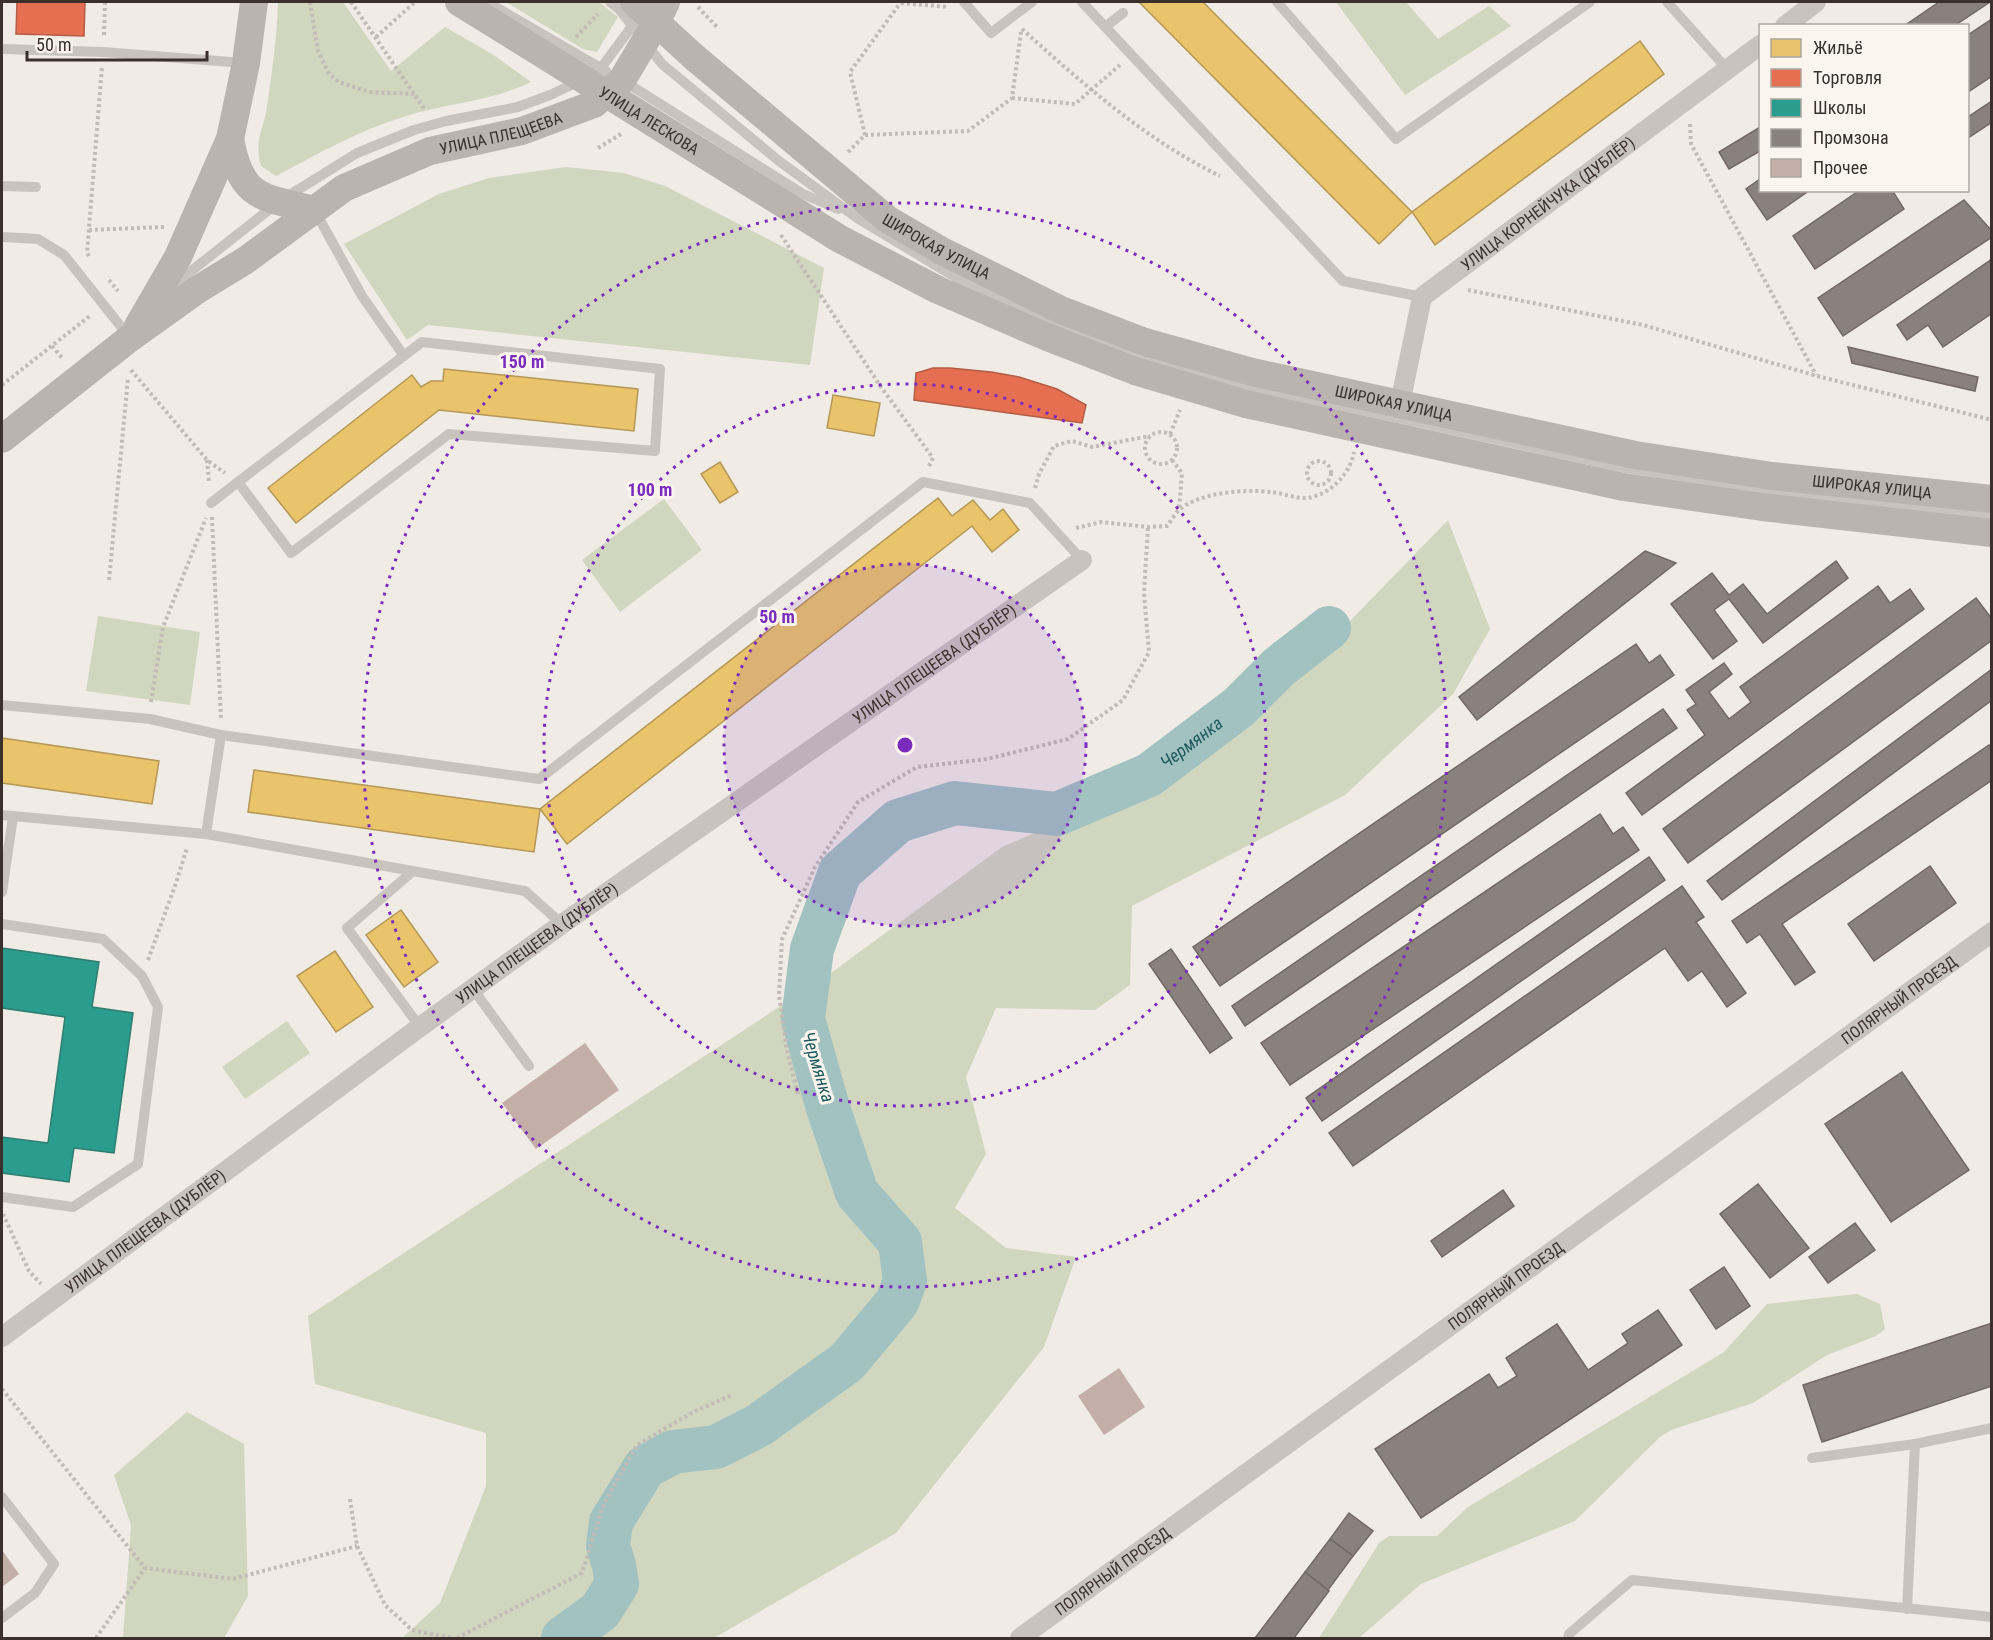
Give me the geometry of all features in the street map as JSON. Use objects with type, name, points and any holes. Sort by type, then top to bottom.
[{"type":"main road","name":"УЛИЦА ПЛЕЩЕЕВА","points":[[130,338],[178,257],[230,139],[246,63],[254,2]]},
{"type":"main road","name":"УЛИЦА ЛЕСКОВА","points":[[459,2],[604,80],[848,228]]},
{"type":"main road","name":"УЛИЦА ПЛЕЩЕЕВА","points":[[2,439],[130,338],[196,290],[246,260],[344,188],[430,151],[522,131],[594,104],[604,80],[648,15]]},
{"type":"main road","points":[[648,15],[842,167]]},
{"type":"main road","name":"УЛИЦА ПЛЕЩЕЕВА","points":[[230,139],[235,162],[245,183],[258,194],[314,210]]},
{"type":"main road","name":"ШИРОКАЯ УЛИЦА","points":[[842,167],[896,225],[942,251],[1061,310],[1145,342],[1252,372],[1635,455],[1772,476],[1992,499]]},
{"type":"main road","name":"ШИРОКАЯ УЛИЦА","points":[[848,228],[938,290],[1047,338],[1135,371],[1246,404],[1624,487],[1762,507],[1992,533]]},
{"type":"street","points":[[1788,24],[1816,2]]},
{"type":"street","name":"УЛИЦА КОРНЕЙЧУКА (ДУБЛЁР)","points":[[1422,297],[1759,47]]},
{"type":"street","points":[[1397,403],[1402,394],[1422,297]]},
{"type":"street","name":"УЛИЦА ПЛЕЩЕЕВА (ДУБЛЁР)","points":[[2,1338],[473,988],[1082,560]]},
{"type":"street","name":"ПОЛЯРНЫЙ ПРОЕЗД","points":[[1020,1638],[1992,932]]},
{"type":"lane","name":"УЛИЦА ЛЕСКОВА","points":[[487,2],[604,80]]},
{"type":"lane","points":[[967,5],[991,33],[1032,2]]},
{"type":"lane","points":[[1082,2],[1343,281],[1422,297]]},
{"type":"lane","points":[[1277,2],[1396,139],[1590,2]]},
{"type":"lane","points":[[1667,2],[1728,70]]},
{"type":"lane","name":"ШИРОКАЯ УЛИЦА","points":[[608,4],[648,15],[662,64],[779,161],[848,228],[1052,324],[1139,356],[1251,386],[1627,468],[1765,490],[1992,515]]},
{"type":"lane","points":[[1105,27],[1123,13]]},
{"type":"lane","points":[[2,49],[103,52],[246,63]]},
{"type":"lane","points":[[155,298],[196,269],[280,201],[357,153],[414,130],[518,106],[604,80]]},
{"type":"lane","points":[[2,186],[36,187]]},
{"type":"lane","points":[[314,210],[362,296],[404,356]]},
{"type":"lane","points":[[2,237],[39,239],[64,255],[130,338]]},
{"type":"lane","points":[[212,503],[238,482],[422,342],[660,369],[655,451],[449,434],[291,553],[238,482]]},
{"type":"lane","points":[[2,705],[150,719],[221,735],[539,779],[923,482],[1030,503],[1082,560]]},
{"type":"lane","points":[[206,834],[221,735]]},
{"type":"lane","points":[[2,815],[206,834],[525,891],[562,924]]},
{"type":"lane","points":[[2,892],[13,817]]},
{"type":"lane","points":[[412,872],[347,928],[420,1027]]},
{"type":"lane","points":[[2,924],[103,939],[142,976],[158,1007],[138,1164],[73,1207],[2,1197]]},
{"type":"lane","points":[[473,988],[529,1066]]},
{"type":"lane","points":[[1812,1458],[1915,1444],[1992,1428]]},
{"type":"lane","points":[[1906,1609],[1915,1444]]},
{"type":"lane","points":[[2,1497],[54,1564],[35,1593],[2,1618]]},
{"type":"lane","points":[[1568,1638],[1569,1634],[1632,1580],[1992,1617]]},
{"type":"path","points":[[93,261],[87,253],[105,2]]},
{"type":"path","points":[[310,2],[318,51],[329,74],[339,82],[369,92],[415,94]]},
{"type":"path","points":[[351,2],[429,115]]},
{"type":"path","points":[[376,37],[415,2]]},
{"type":"path","points":[[866,135],[850,72],[901,2],[967,5]]},
{"type":"path","points":[[572,41],[608,4]]},
{"type":"path","points":[[698,7],[717,27]]},
{"type":"path","points":[[1010,18],[1091,90],[1186,160],[1227,180]]},
{"type":"path","points":[[1011,99],[1022,28]]},
{"type":"path","points":[[866,135],[968,131],[1011,99],[1075,104],[1132,55]]},
{"type":"path","points":[[1689,99],[1691,144],[1817,376]]},
{"type":"path","points":[[598,148],[621,134]]},
{"type":"path","points":[[842,167],[866,135]]},
{"type":"path","points":[[89,230],[174,226]]},
{"type":"path","points":[[781,235],[881,387],[933,458],[923,482]]},
{"type":"path","points":[[106,276],[118,291]]},
{"type":"path","points":[[1441,285],[1643,326],[1817,376],[1992,420]]},
{"type":"path","points":[[52,346],[65,361]]},
{"type":"path","points":[[129,367],[207,460],[238,482]]},
{"type":"path","points":[[110,580],[128,378]]},
{"type":"path","points":[[1170,434],[1182,405]]},
{"type":"path","points":[[1156,432],[1170,434],[1177,447],[1176,454],[1166,464],[1159,464],[1147,456],[1146,442],[1156,432]]},
{"type":"path","points":[[1030,503],[1039,474],[1054,446],[1072,441],[1092,447],[1150,436]]},
{"type":"path","points":[[1057,533],[1101,522],[1148,527],[1167,526],[1179,510],[1197,500],[1216,495],[1249,491],[1306,498],[1330,489],[1345,475],[1353,457],[1355,445]]},
{"type":"path","points":[[1172,460],[1182,474],[1179,510]]},
{"type":"path","points":[[1321,461],[1328,464],[1331,471],[1326,484],[1318,486],[1307,476],[1308,468],[1313,463],[1321,461]]},
{"type":"path","points":[[1326,484],[1330,489]]},
{"type":"path","points":[[151,700],[163,627],[212,503]]},
{"type":"path","points":[[212,503],[221,735]]},
{"type":"path","points":[[798,1094],[786,1051],[779,994],[782,939],[815,867],[858,802],[917,767],[987,759],[1068,739],[1123,700],[1149,652],[1144,593],[1148,527]]},
{"type":"path","points":[[142,976],[188,845],[206,834]]},
{"type":"path","points":[[2,1211],[29,1271],[54,1299]]},
{"type":"path","points":[[2,1389],[145,1568],[233,1579],[357,1546]]},
{"type":"path","points":[[350,1499],[357,1546],[385,1605],[412,1630],[454,1638],[582,1573],[603,1506],[637,1445],[695,1411],[732,1395]]},
{"type":"path","points":[[96,1638],[145,1568]]},
{"type":"green space","points":[[278,2],[343,2],[391,71],[445,27],[492,54],[531,82],[501,94],[422,112],[372,128],[276,176],[261,166],[258,150],[271,81]]},
{"type":"green space","points":[[506,2],[599,2],[618,17],[597,52],[583,49]]},
{"type":"green space","points":[[1336,2],[1406,2],[1438,39],[1489,6],[1511,26],[1405,95]]},
{"type":"green space","points":[[566,167],[624,173],[665,186],[824,268],[810,365],[428,325],[407,340],[344,244],[439,194],[489,178]]},
{"type":"green space","points":[[664,499],[702,550],[620,612],[582,560]]},
{"type":"green space","points":[[1448,520],[1490,629],[1453,694],[1345,795],[1132,906],[1130,985],[1095,1010],[996,1008],[966,1077],[986,1154],[955,1208],[1006,1248],[1076,1257],[1044,1347],[896,1533],[714,1638],[402,1638],[440,1603],[486,1486],[486,1433],[315,1384],[308,1316],[831,973],[1002,847],[1165,778],[1319,653]]},
{"type":"green space","points":[[98,616],[200,632],[190,705],[86,691]]},
{"type":"green space","points":[[287,1021],[310,1053],[245,1099],[222,1067]]},
{"type":"green space","points":[[1857,1294],[1880,1304],[1885,1329],[1876,1336],[1827,1355],[1753,1403],[1671,1430],[1660,1437],[1575,1521],[1421,1584],[1359,1638],[1319,1638],[1379,1543],[1389,1536],[1437,1536],[1468,1507],[1724,1352],[1767,1304]]},
{"type":"green space","points":[[187,1412],[244,1444],[248,1596],[224,1638],[123,1638],[131,1525],[114,1475]]},
{"type":"building: Жильё","points":[[1139,2],[1203,2],[1412,212],[1379,244]]},
{"type":"building: Жильё","points":[[1640,41],[1664,74],[1435,245],[1412,212]]},
{"type":"building: Жильё","points":[[444,369],[638,389],[634,431],[439,410],[296,523],[268,488],[412,375],[421,387],[431,381],[443,381]]},
{"type":"building: Жильё","points":[[833,395],[880,403],[874,436],[827,428]]},
{"type":"building: Жильё","points":[[720,462],[738,492],[720,503],[701,474]]},
{"type":"building: Жильё","points":[[938,498],[952,516],[973,500],[990,520],[1003,509],[1019,530],[992,552],[972,526],[567,844],[540,809]]},
{"type":"building: Жильё","points":[[2,738],[159,761],[152,804],[2,783]]},
{"type":"building: Жильё","points":[[254,770],[540,809],[534,852],[248,812]]},
{"type":"building: Жильё","points":[[401,910],[438,962],[404,987],[366,935]]},
{"type":"building: Жильё","points":[[335,951],[373,1007],[336,1032],[297,976]]},
{"type":"building: Торговля","points":[[17,2],[85,2],[84,36],[16,34]]},
{"type":"building: Торговля","points":[[933,368],[991,372],[1019,377],[1057,389],[1086,405],[1082,423],[914,400],[916,373]]},
{"type":"building: Школы","points":[[2,948],[99,962],[92,1007],[133,1013],[114,1153],[74,1148],[69,1182],[2,1173],[2,1137],[48,1143],[65,1017],[2,1008]]},
{"type":"building: Промзона","points":[[1939,2],[1990,2],[1957,24],[1907,24]]},
{"type":"building: Промзона","points":[[1992,19],[1992,76],[1969,91],[1969,34]]},
{"type":"building: Промзона","points":[[1992,101],[1992,122],[1969,137],[1969,116]]},
{"type":"building: Промзона","points":[[1759,128],[1759,152],[1729,169],[1719,152]]},
{"type":"building: Промзона","points":[[1759,180],[1759,192],[1807,192],[1767,220],[1746,189]]},
{"type":"building: Промзона","points":[[1857,192],[1893,192],[1904,209],[1815,269],[1793,236]]},
{"type":"building: Промзона","points":[[1964,200],[1992,231],[1992,237],[1843,336],[1818,298]]},
{"type":"building: Промзона","points":[[1992,259],[1992,313],[1943,347],[1928,325],[1907,340],[1897,325]]},
{"type":"building: Промзона","points":[[1848,347],[1978,377],[1975,391],[1852,363]]},
{"type":"building: Промзона","points":[[1645,551],[1676,563],[1477,720],[1459,697]]},
{"type":"building: Промзона","points":[[1836,561],[1848,578],[1763,643],[1729,599],[1714,610],[1737,641],[1713,659],[1671,604],[1712,573],[1729,595],[1743,584],[1767,614]]},
{"type":"building: Промзона","points":[[1878,586],[1890,603],[1910,589],[1924,609],[1642,815],[1626,793],[1705,735],[1687,710],[1696,704],[1686,690],[1724,663],[1732,674],[1709,692],[1729,719],[1751,702],[1740,687]]},
{"type":"building: Промзона","points":[[1976,598],[1992,619],[1992,640],[1688,863],[1663,829]]},
{"type":"building: Промзона","points":[[1636,644],[1649,663],[1660,655],[1674,675],[1220,986],[1193,947]]},
{"type":"building: Промзона","points":[[1992,669],[1992,700],[1722,900],[1707,881]]},
{"type":"building: Промзона","points":[[1663,709],[1677,728],[1245,1026],[1232,1006]]},
{"type":"building: Промзона","points":[[1989,745],[1992,749],[1992,780],[1782,924],[1815,972],[1795,985],[1760,934],[1747,943],[1732,921]]},
{"type":"building: Промзона","points":[[1600,814],[1613,834],[1623,827],[1639,850],[1290,1085],[1261,1043]]},
{"type":"building: Промзона","points":[[1649,857],[1665,880],[1322,1121],[1306,1098]]},
{"type":"building: Промзона","points":[[1930,866],[1956,903],[1874,961],[1848,924]]},
{"type":"building: Промзона","points":[[1682,886],[1704,917],[1696,922],[1746,993],[1727,1007],[1702,971],[1688,981],[1665,948],[1353,1166],[1329,1133]]},
{"type":"building: Промзона","points":[[1171,949],[1232,1038],[1210,1053],[1149,964]]},
{"type":"building: Промзона","points":[[1902,1072],[1969,1170],[1891,1222],[1825,1124]]},
{"type":"building: Промзона","points":[[1758,1184],[1809,1248],[1770,1278],[1720,1214]]},
{"type":"building: Промзона","points":[[1503,1190],[1514,1206],[1442,1257],[1431,1241]]},
{"type":"building: Промзона","points":[[1855,1223],[1875,1250],[1828,1283],[1809,1257]]},
{"type":"building: Промзона","points":[[1724,1267],[1750,1306],[1716,1329],[1690,1290]]},
{"type":"building: Промзона","points":[[1658,1310],[1682,1345],[1421,1518],[1375,1449],[1489,1374],[1498,1388],[1517,1376],[1506,1358],[1557,1324],[1588,1370],[1628,1343],[1622,1334]]},
{"type":"building: Промзона","points":[[1992,1323],[1992,1386],[1822,1442],[1803,1385]]},
{"type":"building: Промзона","points":[[1349,1513],[1373,1531],[1353,1556],[1330,1539]]},
{"type":"building: Промзона","points":[[1330,1539],[1353,1556],[1328,1590],[1305,1572]]},
{"type":"building: Промзона","points":[[1305,1572],[1329,1591],[1294,1638],[1255,1638]]},
{"type":"building: Прочее","points":[[585,1043],[619,1090],[536,1149],[502,1103]]},
{"type":"building: Прочее","points":[[1119,1368],[1145,1407],[1104,1435],[1078,1396]]},
{"type":"building: Прочее","points":[[2,1550],[19,1574],[2,1587]]},
{"type":"waterway","name":"Чермянка","points":[[563,1638],[600,1611],[617,1584],[608,1546],[611,1522],[645,1467],[673,1452],[716,1447],[759,1425],[847,1362],[897,1302],[905,1281],[900,1242],[857,1193],[828,1108],[803,1019],[812,949],[840,872],[898,821],[955,803],[1057,814],[1149,775],[1239,707],[1279,667],[1329,628]]}]
